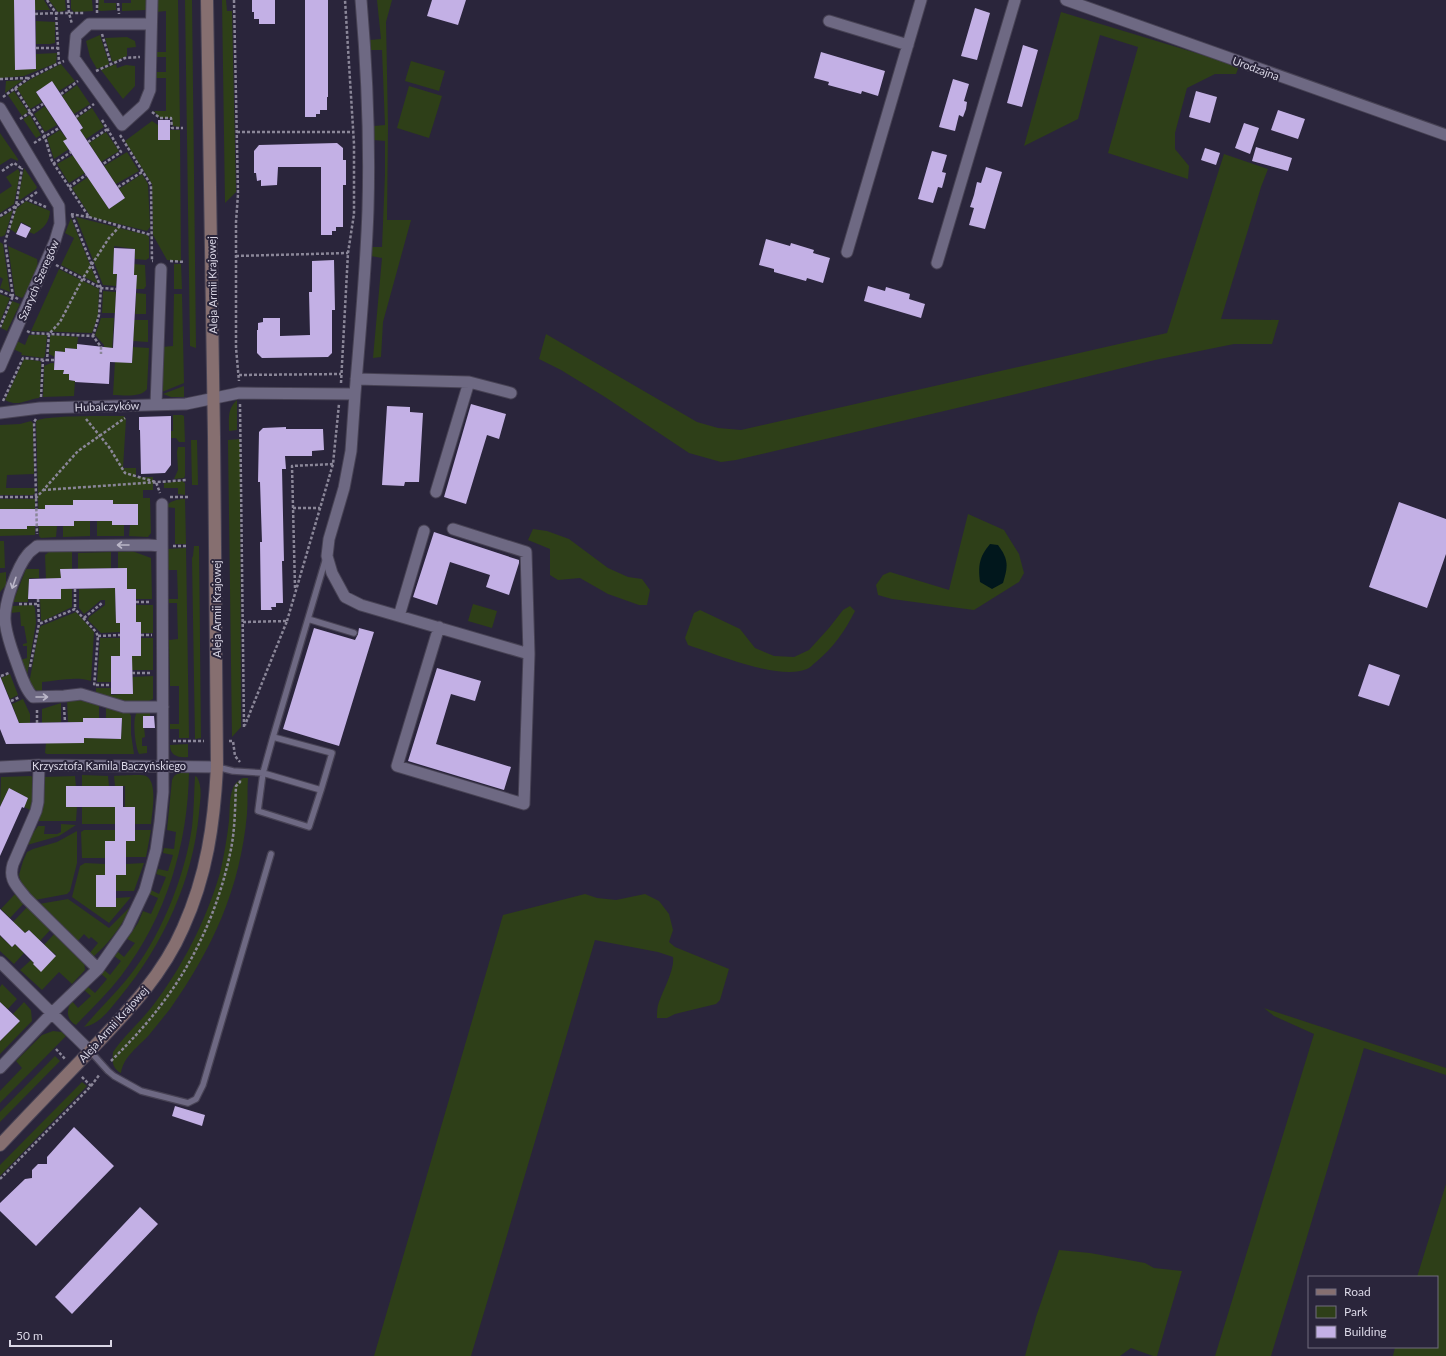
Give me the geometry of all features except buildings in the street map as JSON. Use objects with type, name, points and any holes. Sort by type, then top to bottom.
[{"type":"street","points":[[151,24],[89,24],[76,36],[74,58],[82,78],[103,99],[120,123],[144,105],[150,90],[152,0]]},
{"type":"street","name":"Aleja Armii Krajowej","points":[[0,1145],[123,1017],[147,987],[183,929],[194,902],[207,857],[214,814],[217,767],[214,398],[207,0]]},
{"type":"street","points":[[361,0],[368,115],[367,238],[354,394],[351,450],[344,488],[329,539],[327,556],[332,573],[345,597],[361,605],[529,654]]},
{"type":"street","points":[[847,252],[921,0]]},
{"type":"street","points":[[937,263],[1015,0]]},
{"type":"street","name":"Urodzajna","points":[[1066,0],[1446,135]]},
{"type":"street","points":[[829,21],[908,45]]},
{"type":"street","name":"Szarych Szeregów","points":[[0,108],[59,206],[60,224],[47,261],[0,368]]},
{"type":"street","points":[[156,405],[162,264]]},
{"type":"street","points":[[356,379],[469,382],[511,393]]},
{"type":"street","points":[[436,492],[469,382]]},
{"type":"street","name":"Hubalczyków","points":[[0,413],[40,408],[186,404],[239,394],[354,394]]},
{"type":"street","points":[[0,1068],[51,1014],[98,969],[127,928],[145,890],[156,850],[160,822],[163,765],[162,500]]},
{"type":"street","points":[[439,627],[397,766],[524,804],[529,654],[526,552],[453,529]]},
{"type":"street","points":[[399,616],[424,531]]},
{"type":"street","points":[[162,546],[37,546],[28,554],[17,573],[6,604],[5,620],[8,639],[26,688],[33,697],[37,698],[81,694],[130,708],[163,707]]},
{"type":"street","points":[[39,765],[38,802],[36,811],[11,870],[11,877],[26,898],[98,969]]},
{"type":"street","name":"Krzysztofa Kamila Baczyńskiego","points":[[0,767],[39,765],[163,765],[217,767]]},
{"type":"street","points":[[0,962],[90,1051]]},
{"type":"lane","points":[[273,736],[332,753],[309,827],[258,811],[263,773],[273,736],[327,556]]},
{"type":"lane","points":[[308,619],[354,633]]},
{"type":"lane","points":[[217,767],[233,771],[263,773],[321,790]]},
{"type":"lane","points":[[90,1051],[114,1076],[141,1091],[188,1103],[196,1099],[203,1085],[271,854]]},
{"type":"path","points":[[68,0],[69,13],[76,36]]},
{"type":"path","points":[[234,0],[238,194],[236,222],[236,348],[239,375],[244,727],[287,621],[333,464],[342,374],[348,253],[354,214],[353,132],[345,0]]},
{"type":"path","points":[[36,14],[56,13],[60,62],[66,67]]},
{"type":"path","points":[[36,48],[58,48]]},
{"type":"path","points":[[60,94],[82,78],[125,58],[151,57]]},
{"type":"path","points":[[0,99],[29,78],[60,62],[74,58]]},
{"type":"path","points":[[74,76],[82,78]]},
{"type":"path","points":[[0,79],[29,78]]},
{"type":"path","points":[[82,78],[82,87]]},
{"type":"path","points":[[89,99],[97,111]]},
{"type":"path","points":[[76,117],[103,99]]},
{"type":"path","points":[[10,125],[43,104]]},
{"type":"path","points":[[144,105],[160,118],[171,118],[171,128],[183,128]]},
{"type":"path","points":[[100,117],[121,152]]},
{"type":"path","points":[[88,142],[120,123],[120,137],[151,185],[152,260],[162,264],[185,262]]},
{"type":"path","points":[[0,327],[13,296],[5,242],[16,206],[26,152],[59,128]]},
{"type":"path","points":[[237,132],[353,132]]},
{"type":"path","points":[[103,164],[128,148]]},
{"type":"path","points":[[53,164],[71,152]]},
{"type":"path","points":[[2,171],[14,164],[22,168]]},
{"type":"path","points":[[118,187],[142,172]]},
{"type":"path","points":[[69,187],[86,175]]},
{"type":"path","points":[[0,216],[27,199]]},
{"type":"path","points":[[72,214],[101,288],[99,315],[93,336]]},
{"type":"path","points":[[89,217],[151,235]]},
{"type":"path","points":[[47,360],[49,334],[60,322],[92,264],[109,238],[120,226]]},
{"type":"path","points":[[236,256],[348,253]]},
{"type":"path","points":[[47,261],[84,278],[101,288],[116,289]]},
{"type":"path","points":[[0,291],[28,304]]},
{"type":"path","points":[[17,327],[31,333],[93,336]]},
{"type":"path","points":[[93,336],[101,347],[101,354]]},
{"type":"path","points":[[0,407],[23,358],[54,360]]},
{"type":"path","points":[[37,546],[34,422],[40,408],[43,360]]},
{"type":"path","points":[[239,375],[342,374]]},
{"type":"path","points":[[37,497],[78,451],[124,418],[132,405]]},
{"type":"path","points":[[76,407],[109,447],[125,473],[156,482]]},
{"type":"path","points":[[295,592],[292,466],[333,464]]},
{"type":"path","points":[[42,490],[187,480]]},
{"type":"path","points":[[156,482],[162,500]]},
{"type":"path","points":[[0,497],[37,497]]},
{"type":"path","points":[[293,508],[320,508]]},
{"type":"path","points":[[76,589],[76,609],[98,636],[93,697]]},
{"type":"path","points":[[26,688],[39,624],[38,599]]},
{"type":"path","points":[[84,618],[102,603]]},
{"type":"path","points":[[20,604],[38,604]]},
{"type":"path","points":[[39,624],[76,609]]},
{"type":"path","points":[[243,622],[287,621]]},
{"type":"path","points":[[98,636],[120,635]]},
{"type":"path","points":[[132,674],[163,673]]},
{"type":"path","points":[[100,685],[111,685]]},
{"type":"path","points":[[0,1179],[91,1086],[56,1049]]},
{"type":"green space","points":[[0,0],[14,0],[15,69],[36,69],[36,54],[57,53],[56,63],[24,76],[0,78]]},
{"type":"green space","points":[[35,0],[44,0],[50,10],[35,10]]},
{"type":"green space","points":[[49,0],[65,0],[66,10],[58,12]]},
{"type":"green space","points":[[71,0],[92,0],[93,11],[74,12],[71,9]]},
{"type":"green space","points":[[99,0],[104,0],[104,3],[116,3],[116,10],[98,10]]},
{"type":"green space","points":[[131,0],[147,0],[146,10],[122,11],[122,3],[131,3]]},
{"type":"green space","points":[[156,0],[178,0],[180,127],[173,126],[172,118],[160,118],[154,111],[166,111],[166,78],[156,78],[156,72],[166,72],[166,57],[156,57],[156,52],[166,52],[166,11],[156,12]]},
{"type":"green space","points":[[185,0],[192,0],[196,348],[190,346]]},
{"type":"green space","points":[[222,0],[226,0],[227,11],[232,11],[236,192],[225,203]]},
{"type":"green space","points":[[377,0],[392,0],[386,22],[388,126],[387,220],[411,220],[383,322],[381,357],[373,358],[382,258],[371,256],[372,247],[382,247],[385,174],[385,141],[374,140],[374,126],[385,125],[382,50],[371,50],[370,40],[381,39]]},
{"type":"green space","points":[[1061,12],[1239,66],[1236,74],[1215,74],[1187,88],[1175,133],[1175,149],[1189,166],[1188,179],[1108,153],[1138,47],[1100,35],[1078,119],[1024,146]]},
{"type":"green space","points":[[36,21],[55,22],[55,43],[36,44]]},
{"type":"green space","points":[[100,35],[109,64],[97,69],[90,57],[86,41]]},
{"type":"green space","points":[[127,37],[135,41],[136,47],[127,48],[127,56],[113,62],[105,38]]},
{"type":"green space","points":[[411,61],[445,71],[439,91],[405,81]]},
{"type":"green space","points":[[61,64],[75,81],[59,91],[52,82],[36,92],[42,102],[30,109],[17,88]]},
{"type":"green space","points":[[116,64],[117,68],[126,65],[135,66],[135,86],[123,99],[101,70]]},
{"type":"green space","points":[[23,80],[5,93],[6,81]]},
{"type":"green space","points":[[77,85],[90,104],[74,114],[62,96]]},
{"type":"green space","points":[[409,86],[442,96],[429,138],[397,128]]},
{"type":"green space","points":[[14,91],[28,112],[22,116],[8,95]]},
{"type":"green space","points":[[45,106],[57,125],[45,132],[34,114]]},
{"type":"green space","points":[[92,108],[104,127],[86,139],[80,130],[83,128],[77,118]]},
{"type":"green space","points":[[30,115],[41,135],[36,138],[23,119]]},
{"type":"green space","points":[[152,121],[158,125],[158,140],[170,130],[180,130],[181,261],[167,260],[153,235],[152,184],[125,141]]},
{"type":"green space","points":[[60,130],[67,139],[64,141],[69,149],[54,159],[47,138]]},
{"type":"green space","points":[[106,132],[119,151],[101,162],[89,143]]},
{"type":"green space","points":[[0,133],[18,161],[11,158],[0,165]]},
{"type":"green space","points":[[127,152],[139,171],[116,184],[104,166]]},
{"type":"green space","points":[[1224,154],[1268,169],[1261,187],[1221,319],[1279,320],[1272,344],[1234,344],[1155,360],[736,460],[721,462],[689,453],[605,397],[561,370],[539,359],[546,334],[697,422],[718,428],[741,430],[1167,333]]},
{"type":"green space","points":[[73,155],[85,173],[69,183],[57,164]]},
{"type":"green space","points":[[24,168],[37,187],[20,200],[18,199]]},
{"type":"green space","points":[[18,169],[20,173],[14,204],[0,213],[0,194],[12,186],[6,177]]},
{"type":"green space","points":[[142,174],[148,184],[150,227],[147,231],[91,217],[72,188],[88,177],[109,209],[125,198],[119,189]]},
{"type":"green space","points":[[26,201],[50,211],[45,225],[41,230],[34,234],[29,232],[31,227],[21,222],[16,233],[10,229],[16,209]]},
{"type":"green space","points":[[13,210],[5,235],[1,237],[0,218]]},
{"type":"green space","points":[[76,217],[147,235],[149,237],[149,258],[146,260],[135,259],[135,249],[114,246],[113,274],[117,274],[116,286],[103,285]]},
{"type":"green space","points":[[71,218],[98,284],[61,265],[74,238],[65,233]]},
{"type":"green space","points":[[0,242],[3,244],[10,292],[0,288],[3,279],[0,277]]},
{"type":"green space","points":[[8,246],[37,259],[38,263],[36,273],[29,288],[22,298],[15,295]]},
{"type":"green space","points":[[134,264],[145,265],[146,286],[144,289],[136,289],[133,275]]},
{"type":"green space","points":[[174,264],[181,264],[182,289],[174,289]]},
{"type":"green space","points":[[59,269],[99,289],[98,316],[92,333],[31,331]]},
{"type":"green space","points":[[103,291],[116,292],[115,313],[102,313]]},
{"type":"green space","points":[[136,293],[146,294],[146,314],[135,314]]},
{"type":"green space","points":[[0,294],[10,298],[0,322]]},
{"type":"green space","points":[[174,294],[182,294],[184,383],[162,392],[162,347],[173,346]]},
{"type":"green space","points":[[12,301],[20,304],[7,331],[1,328]]},
{"type":"green space","points":[[101,318],[114,318],[112,351],[103,357],[104,345],[95,335]]},
{"type":"green space","points":[[134,320],[148,320],[148,342],[133,341]]},
{"type":"green space","points":[[29,335],[47,336],[45,356],[43,358],[21,355],[22,353],[13,349],[17,341],[25,345]]},
{"type":"green space","points":[[51,335],[78,337],[77,349],[65,348],[65,352],[55,351],[55,357],[49,354]]},
{"type":"green space","points":[[133,347],[149,348],[147,389],[141,394],[136,395],[113,395],[115,361],[132,363]]},
{"type":"green space","points":[[24,359],[41,362],[40,396],[39,398],[18,403],[10,402],[5,400]]},
{"type":"green space","points":[[54,363],[54,370],[64,370],[63,374],[69,374],[69,380],[75,381],[74,396],[43,397],[44,366]]},
{"type":"green space","points":[[184,386],[184,397],[171,397],[163,394]]},
{"type":"green space","points":[[237,400],[237,430],[229,431],[230,411]]},
{"type":"green space","points":[[173,415],[184,416],[185,442],[179,442],[176,438],[151,438],[151,431],[173,431]]},
{"type":"green space","points":[[124,416],[126,419],[123,468],[136,468],[136,477],[153,477],[153,490],[143,490],[143,498],[150,498],[151,533],[148,537],[129,536],[130,525],[138,525],[138,504],[113,504],[113,500],[73,500],[73,505],[45,505],[45,526],[57,526],[56,537],[41,538],[39,536],[36,421],[41,419],[63,417]]},
{"type":"green space","points":[[31,421],[33,423],[34,474],[7,475],[6,488],[35,488],[35,493],[33,495],[0,495],[0,425],[20,424]]},
{"type":"green space","points":[[240,439],[241,727],[232,737],[228,440]]},
{"type":"green space","points":[[191,440],[197,440],[198,485],[192,485]]},
{"type":"green space","points":[[178,447],[185,447],[185,476],[184,478],[174,479],[178,470]]},
{"type":"green space","points":[[182,481],[185,483],[185,495],[178,494],[178,488],[164,488],[164,483]]},
{"type":"green space","points":[[0,499],[35,499],[35,535],[0,536],[0,529],[27,529],[27,509],[0,509]]},
{"type":"green space","points":[[185,499],[186,544],[175,544],[175,508],[166,507],[173,501]]},
{"type":"green space","points":[[968,514],[1004,530],[1019,554],[1024,573],[1019,582],[974,610],[892,599],[878,595],[876,585],[883,575],[890,572],[949,590]]},
{"type":"green space","points":[[74,521],[90,521],[90,536],[63,537],[63,526],[74,526]]},
{"type":"green space","points":[[97,521],[112,521],[112,525],[124,525],[124,536],[97,536]]},
{"type":"green space","points":[[533,529],[547,531],[569,539],[608,568],[628,577],[642,579],[650,590],[647,605],[639,605],[608,594],[580,578],[558,580],[550,575],[550,549],[528,540]]},
{"type":"green space","points":[[0,541],[4,541],[5,568],[0,568]]},
{"type":"green space","points":[[194,546],[199,546],[201,738],[195,739],[192,558]]},
{"type":"green space","points":[[186,548],[189,738],[179,738],[179,729],[170,729],[170,724],[179,724],[179,686],[170,686],[169,640],[178,639],[177,603],[169,603],[168,599],[178,599],[177,570],[168,570],[167,549]]},
{"type":"green space","points":[[50,551],[72,551],[72,569],[61,569],[61,578],[46,579],[45,555]]},
{"type":"green space","points":[[132,551],[151,558],[152,599],[136,599],[126,589],[127,568],[118,568],[118,552]]},
{"type":"green space","points":[[111,552],[111,568],[78,569],[78,553]]},
{"type":"green space","points":[[26,569],[39,569],[39,578],[29,578],[28,602],[13,602]]},
{"type":"green space","points":[[6,572],[6,585],[0,592],[0,573]]},
{"type":"green space","points":[[115,588],[116,623],[120,623],[120,632],[101,633],[88,620],[89,617],[105,605],[105,600],[101,600],[84,614],[79,608],[79,589]]},
{"type":"green space","points":[[61,589],[72,589],[72,607],[43,621],[41,620],[40,599],[61,599]]},
{"type":"green space","points":[[473,604],[497,611],[492,628],[468,621]]},
{"type":"green space","points":[[33,605],[35,608],[36,623],[27,676],[20,660],[27,658],[27,646],[23,646],[23,644],[27,643],[24,626],[21,626],[20,612],[10,613],[12,606]]},
{"type":"green space","points":[[136,605],[153,605],[153,633],[141,633],[136,622]]},
{"type":"green space","points":[[850,606],[855,611],[843,632],[833,645],[809,668],[795,672],[781,672],[764,669],[731,660],[688,645],[685,638],[694,613],[700,610],[740,629],[755,648],[774,656],[794,657],[809,650],[843,610]]},
{"type":"green space","points":[[76,612],[94,632],[91,681],[73,679],[42,682],[42,693],[29,684],[39,629],[41,626]]},
{"type":"green space","points":[[100,638],[120,638],[120,656],[111,656],[111,682],[97,682]]},
{"type":"green space","points":[[141,638],[153,638],[153,670],[132,670],[132,656],[141,655]]},
{"type":"green space","points":[[10,674],[18,695],[10,699],[1,678]]},
{"type":"green space","points":[[153,676],[153,699],[147,702],[125,702],[96,693],[96,688],[111,688],[111,695],[133,693],[132,677]]},
{"type":"green space","points":[[79,698],[99,704],[99,718],[83,718],[83,722],[68,722],[67,700]]},
{"type":"green space","points":[[23,699],[30,714],[30,723],[19,723],[12,704]]},
{"type":"green space","points":[[61,703],[61,722],[42,723],[42,709]]},
{"type":"green space","points":[[106,707],[129,712],[131,716],[131,734],[134,754],[45,753],[46,743],[84,738],[121,739],[122,718],[106,718]]},
{"type":"green space","points":[[137,712],[150,712],[150,716],[143,716],[145,737],[142,738],[142,746],[147,746],[147,753],[139,754],[136,745],[134,726],[135,715]]},
{"type":"green space","points":[[188,744],[188,757],[176,756],[170,749],[170,745]]},
{"type":"green space","points":[[181,771],[189,771],[188,799],[179,853],[172,879],[162,905],[137,953],[121,976],[76,1025],[70,1020],[68,1014],[70,1004],[72,1001],[78,1008],[91,996],[84,990],[87,986],[95,993],[107,979],[100,973],[103,969],[110,975],[121,961],[114,956],[117,951],[124,957],[135,943],[127,939],[138,923],[143,911],[151,914],[158,898],[149,894],[151,890],[159,894],[166,877],[156,874],[158,869],[168,871],[173,855],[163,853],[164,848],[174,849],[176,832],[167,830],[172,780],[174,776]]},
{"type":"green space","points":[[82,775],[108,776],[109,786],[82,786]]},
{"type":"green space","points":[[143,775],[150,779],[153,791],[151,824],[135,824],[135,808],[125,807],[125,786],[115,786],[114,776]]},
{"type":"green space","points":[[31,776],[33,778],[33,803],[30,810],[24,807],[28,798],[9,788],[0,807],[1,777]]},
{"type":"green space","points":[[75,776],[76,786],[66,807],[77,807],[76,821],[38,821],[40,815],[43,777]]},
{"type":"green space","points":[[195,776],[199,781],[201,794],[196,838],[183,887],[173,911],[150,956],[120,997],[100,1019],[95,1023],[84,1027],[122,985],[145,955],[171,902],[189,845],[193,821]]},
{"type":"green space","points":[[243,778],[248,778],[247,814],[243,841],[238,868],[222,917],[199,963],[185,986],[165,1016],[128,1057],[122,1067],[121,1073],[113,1064],[113,1052],[151,1008],[173,977],[192,944],[208,909],[223,860],[232,792],[236,783]]},
{"type":"green space","points":[[82,807],[115,807],[115,824],[82,824]]},
{"type":"green space","points":[[61,824],[76,825],[59,836],[27,845],[29,839],[38,826],[45,826],[44,834],[57,834],[61,832]]},
{"type":"green space","points":[[84,830],[115,830],[115,841],[105,858],[82,858],[81,832]]},
{"type":"green space","points":[[135,830],[151,830],[146,857],[126,857],[126,841],[135,841]]},
{"type":"green space","points":[[77,831],[77,863],[70,891],[67,894],[35,900],[22,886],[19,875],[27,852],[57,842]]},
{"type":"green space","points":[[85,863],[105,864],[105,875],[96,875],[96,907],[116,907],[116,898],[131,897],[109,923],[72,897],[80,866]]},
{"type":"green space","points":[[144,863],[134,891],[116,891],[116,875],[126,864]]},
{"type":"green space","points":[[15,894],[25,902],[10,918],[1,909]]},
{"type":"green space","points":[[585,894],[597,898],[616,900],[645,894],[659,901],[669,914],[673,930],[669,942],[675,947],[729,969],[720,1000],[716,1004],[675,1014],[667,1018],[657,1018],[658,1006],[671,973],[673,957],[658,952],[595,940],[471,1356],[374,1356],[503,915]]},
{"type":"green space","points":[[68,899],[109,928],[130,907],[114,935],[92,958],[88,955],[98,943],[91,937],[89,939],[84,934],[77,942],[39,904]]},
{"type":"green space","points":[[29,905],[52,928],[40,941],[29,930],[25,933],[13,922]]},
{"type":"green space","points":[[56,932],[84,960],[85,970],[72,984],[59,972],[42,990],[20,970],[31,960],[41,971],[56,955],[44,945]]},
{"type":"green space","points":[[0,936],[12,947],[15,944],[24,953],[14,964],[0,951]]},
{"type":"green space","points":[[2,984],[17,999],[8,1009],[1,1003],[0,1004],[0,987]]},
{"type":"green space","points":[[24,1002],[31,1010],[32,1021],[0,1054],[0,1041],[20,1021],[13,1014]]},
{"type":"green space","points":[[1264,1008],[1446,1068],[1446,1075],[1364,1048],[1271,1356],[1215,1356],[1314,1034],[1274,1016]]},
{"type":"green space","points":[[53,1031],[62,1032],[66,1036],[0,1103],[0,1091],[22,1068],[16,1061],[42,1035]]},
{"type":"green space","points":[[55,1056],[60,1061],[0,1122],[0,1112]]},
{"type":"green space","points":[[82,1082],[87,1086],[0,1176],[0,1165]]},
{"type":"green space","points":[[1446,1184],[1446,1356],[1393,1356],[1395,1348],[1438,1348],[1438,1276],[1417,1276]]},
{"type":"green space","points":[[1059,1250],[1090,1253],[1145,1263],[1154,1268],[1182,1271],[1157,1356],[1131,1348],[1120,1356],[1025,1356],[1036,1317]]},
{"type":"water","points":[[990,544],[998,545],[1006,559],[1007,567],[1003,583],[992,589],[980,582],[979,571],[981,558]]}]
